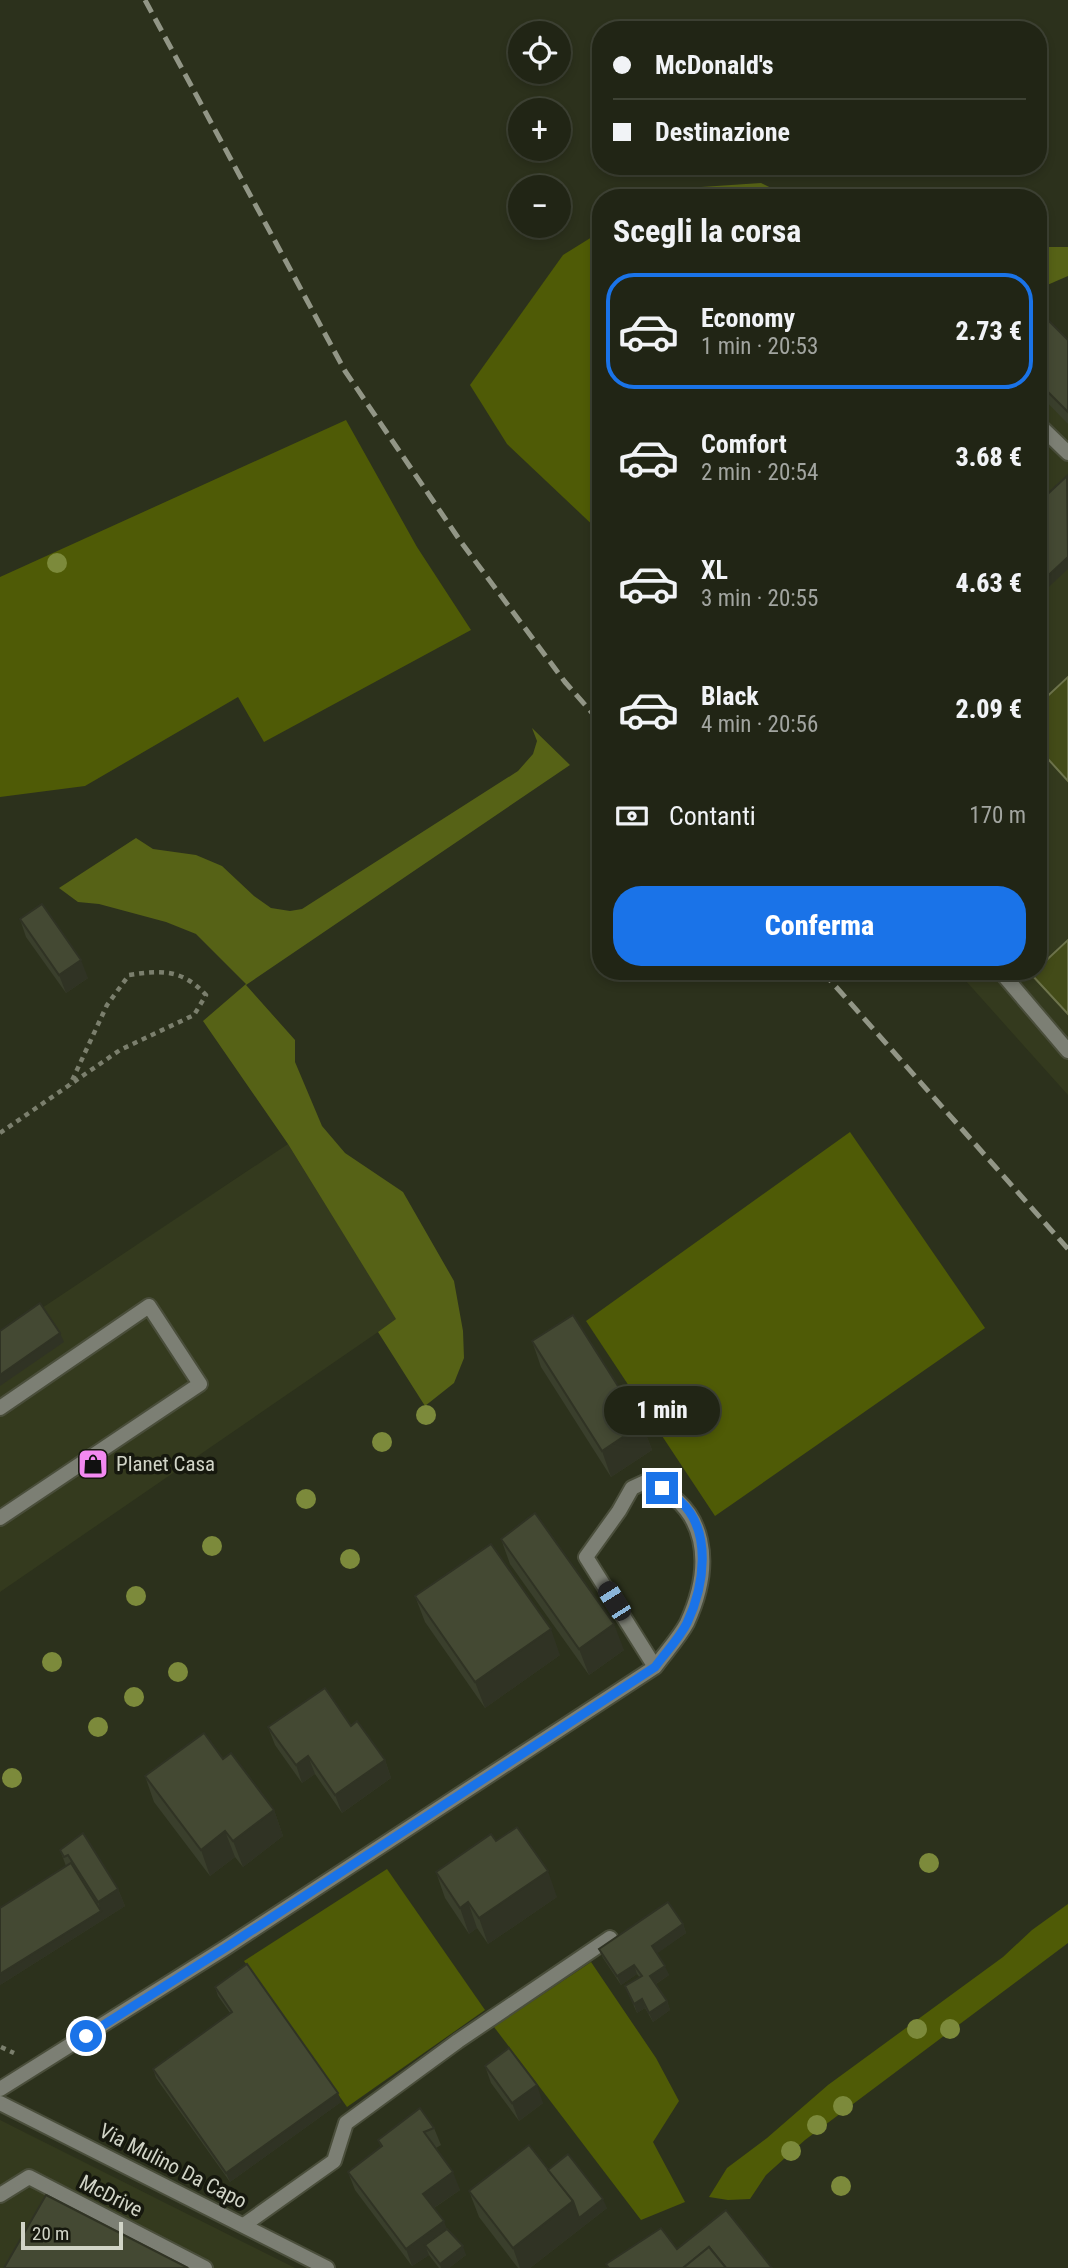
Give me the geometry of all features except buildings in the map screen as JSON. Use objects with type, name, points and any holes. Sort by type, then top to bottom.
[{"type":"street","points":[[1047,433],[1068,453]]},
{"type":"street","points":[[1008,980],[1068,1051]]},
{"type":"street","points":[[0,1408],[149,1306],[200,1384],[0,1518]]},
{"type":"street","points":[[0,2089],[225,1948],[655,1667],[686,1624],[702,1581],[702,1549],[695,1522],[681,1502],[662,1488],[646,1482],[632,1488],[586,1557],[655,1667]]},
{"type":"street","points":[[244,2225],[334,2161],[346,2123],[458,2041],[610,1937]]},
{"type":"street","name":"Via Mulino Da Capo","points":[[0,2103],[327,2268]]},
{"type":"street","name":"McDrive","points":[[0,2195],[29,2177],[205,2268]]},
{"type":"path","points":[[0,1133],[70,1085],[120,1050],[194,1015],[206,995],[192,980],[157,971],[129,975],[107,1005],[70,1085]]},
{"type":"shaded area","points":[[761,183],[773,189],[671,189]]},
{"type":"shaded area","points":[[592,237],[592,524],[507,444],[470,385],[563,255]]},
{"type":"shaded area","points":[[1047,247],[1068,247],[1068,276],[1047,285]]},
{"type":"shaded area","points":[[1047,330],[1068,352],[1068,1095],[965,980],[1047,980]]},
{"type":"shaded area","points":[[346,420],[417,547],[471,630],[264,742],[238,697],[85,786],[0,797],[0,577]]},
{"type":"shaded area","points":[[1068,677],[1068,781],[1047,758],[1047,697]]},
{"type":"shaded area","points":[[532,728],[570,765],[246,985],[295,1040],[295,1062],[322,1126],[345,1153],[403,1192],[454,1281],[463,1331],[464,1358],[454,1383],[425,1406],[378,1332],[396,1319],[288,1144],[203,1021],[246,984],[196,934],[166,922],[99,904],[78,902],[59,888],[136,838],[153,849],[196,855],[222,866],[271,908],[290,911],[302,909],[518,771],[533,754],[537,741]]},
{"type":"shaded area","points":[[1068,940],[1068,1014],[1037,980],[1047,980],[1047,960]]},
{"type":"shaded area","points":[[850,1132],[985,1328],[715,1516],[586,1321]]},
{"type":"shaded area","name":"Planet Casa","points":[[288,1144],[397,1319],[0,1592],[0,1336]]},
{"type":"shaded area","points":[[387,1869],[485,2010],[347,2107],[244,1961]]},
{"type":"shaded area","points":[[1068,1904],[1068,1943],[805,2140],[766,2175],[750,2199],[709,2197],[727,2168],[767,2138],[828,2085],[1003,1957],[1032,1930]]},
{"type":"shaded area","points":[[591,1962],[656,2058],[679,2101],[653,2142],[685,2202],[641,2220],[494,2027]]},
{"type":"shaded area","points":[[0,2120],[295,2268],[0,2268]]},
{"type":"railway","points":[[145,0],[345,371],[461,542],[565,682],[592,713]]},
{"type":"railway","points":[[830,980],[1068,1249]]},
{"type":"place","name":"Planet Casa","points":[[93,1464]]},
{"type":"route","points":[[86,2036],[494,1774],[655,1667],[686,1624],[702,1581],[702,1549],[695,1522],[681,1502],[662,1488]]}]
